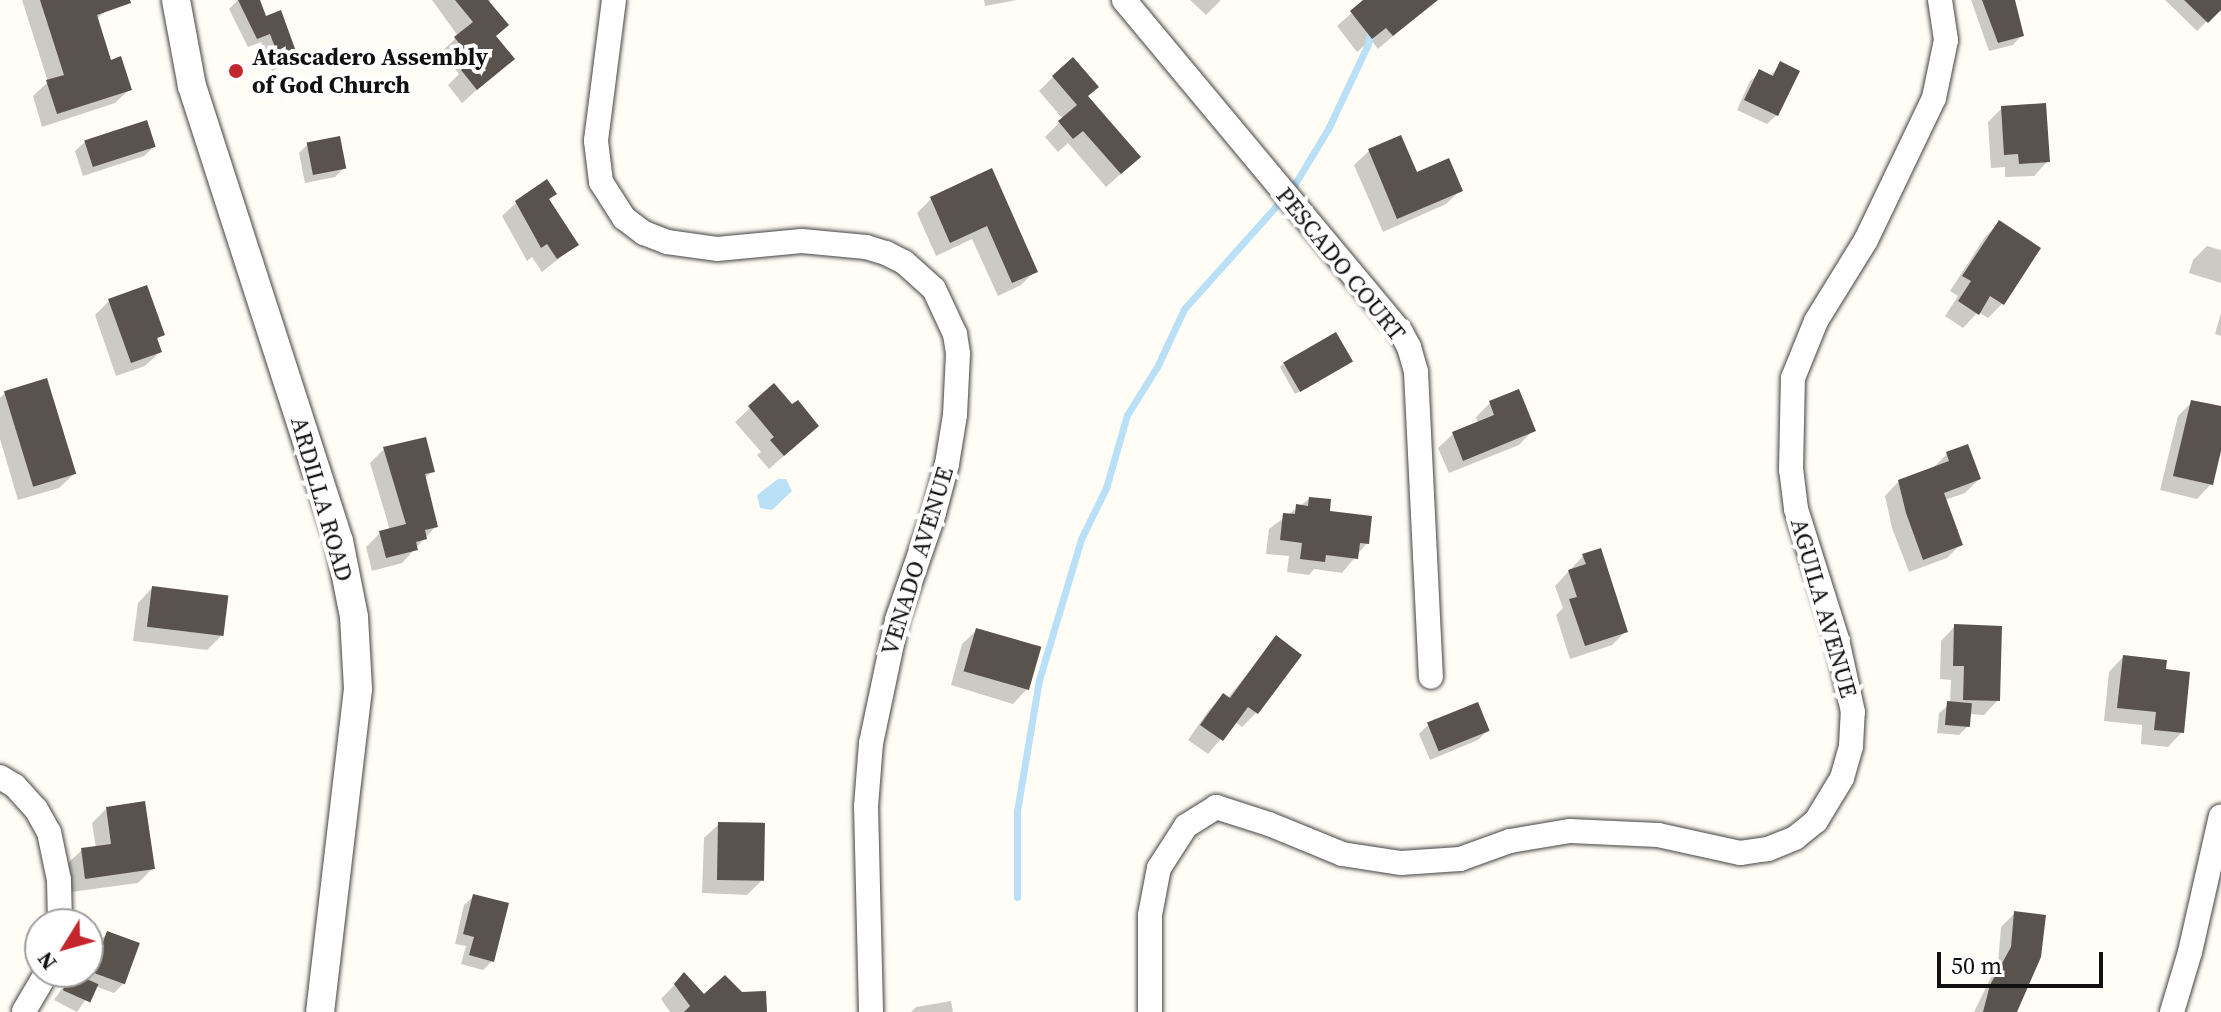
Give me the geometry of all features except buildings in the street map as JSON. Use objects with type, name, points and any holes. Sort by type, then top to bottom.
[{"type":"street","name":"ARDILLA ROAD","points":[[176,0],[192,86],[339,541],[354,617],[358,689],[320,1012]]},
{"type":"street","name":"VENADO AVENUE","points":[[614,0],[596,141],[601,182],[624,218],[644,233],[667,242],[705,248],[802,241],[866,247],[886,253],[904,262],[934,289],[955,334],[958,354],[955,415],[947,464],[934,513],[897,620],[871,743],[866,806],[871,1012]]},
{"type":"street","name":"PESCADO COURT","points":[[1124,0],[1401,332],[1409,347],[1416,372],[1431,677]]},
{"type":"street","name":"AGUILA AVENUE","points":[[1150,1012],[1150,915],[1159,868],[1186,826],[1216,807],[1255,818],[1342,854],[1401,863],[1460,859],[1510,841],[1570,831],[1658,835],[1740,853],[1768,849],[1795,838],[1816,821],[1842,778],[1851,746],[1853,712],[1850,685],[1796,509],[1791,470],[1793,378],[1809,334],[1866,240],[1934,98],[1946,40],[1940,0]]},
{"type":"street","points":[[0,777],[15,786],[36,809],[49,832],[59,880],[60,908]]},
{"type":"street","points":[[2172,1012],[2190,952],[2221,816]]},
{"type":"street","points":[[24,1011],[38,988]]},
{"type":"water","points":[[778,479],[786,479],[792,491],[772,510],[760,508],[757,495]]},
{"type":"waterway","points":[[1017,897],[1017,811],[1039,680],[1081,539],[1106,488],[1127,415],[1157,367],[1184,309],[1293,187],[1328,129],[1368,44],[1371,28]]},
{"type":"place","name":"Atascadero Assembly of God Church","points":[[236,71]]}]
